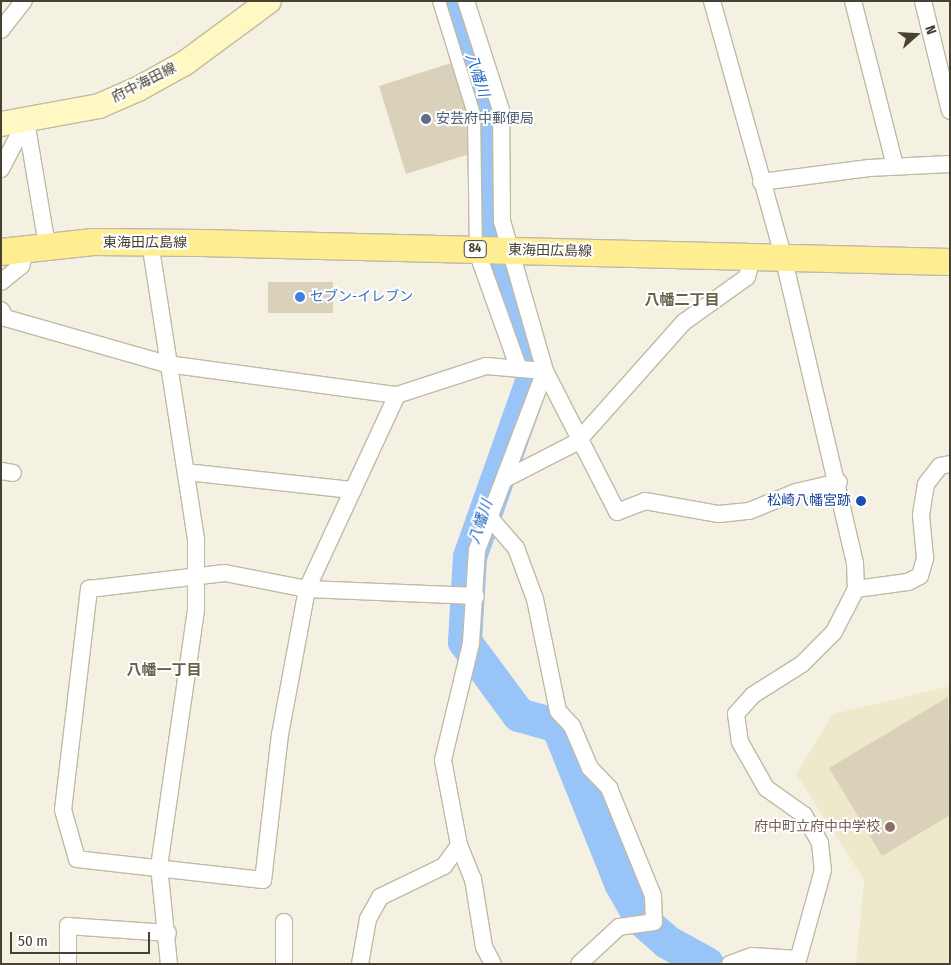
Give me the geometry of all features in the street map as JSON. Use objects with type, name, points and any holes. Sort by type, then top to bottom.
[{"type":"main road","name":"府中海田線","points":[[1,124],[26,121],[99,106],[138,89],[185,63],[269,1]]},
{"type":"main road","name":"東海田広島線","points":[[25,248],[150,242],[753,255],[950,262]]},
{"type":"street","points":[[1,30],[24,1]]},
{"type":"street","points":[[439,1],[474,114],[476,249],[519,369]]},
{"type":"street","points":[[466,1],[501,110],[502,221],[508,250],[545,371],[577,442],[617,512],[645,500],[719,514],[749,511],[796,492],[839,482]]},
{"type":"street","points":[[712,1],[783,256],[839,482],[856,589],[834,632],[802,664],[753,695],[736,714],[740,742],[766,788],[804,815],[820,843],[824,870],[798,962],[752,956],[730,964]]},
{"type":"street","points":[[853,1],[895,166]]},
{"type":"street","points":[[923,1],[950,111]]},
{"type":"street","points":[[1,168],[26,121]]},
{"type":"street","points":[[1,282],[21,266],[25,248],[26,121]]},
{"type":"street","points":[[761,182],[895,166],[950,164]]},
{"type":"street","points":[[150,242],[167,364],[196,540],[196,610],[159,866],[168,933],[169,964]]},
{"type":"street","points":[[507,478],[577,442],[684,322],[747,276],[753,255]]},
{"type":"street","points":[[1,310],[5,318],[167,364],[397,395],[486,366],[545,371]]},
{"type":"street","points":[[493,964],[484,947],[473,879],[459,845],[443,760],[471,643],[476,596],[477,550],[507,478],[545,371]]},
{"type":"street","points":[[397,395],[307,589],[280,734],[263,880],[159,866],[77,859],[63,810],[89,590],[196,574],[225,573],[307,589],[476,596]]},
{"type":"street","points":[[856,589],[908,582],[920,576],[925,558],[920,515],[926,484],[940,466],[950,464]]},
{"type":"street","points":[[186,472],[353,490]]},
{"type":"street","points":[[490,518],[516,548],[535,599],[558,711],[572,726],[590,768],[609,788],[653,896],[654,922],[619,927],[579,964]]},
{"type":"street","points":[[360,964],[368,919],[380,897],[444,866],[459,845]]},
{"type":"street","points":[[284,922],[284,964]]},
{"type":"street","points":[[68,964],[68,926],[168,933]]},
{"type":"shaded area","name":"府中町立府中中学校","points":[[950,686],[950,964],[856,964],[864,880],[796,774],[833,714]]},
{"type":"building","name":"安芸府中郵便局","points":[[451,63],[479,151],[406,174],[379,86]]},
{"type":"building","name":"セブン-イレブン","points":[[268,282],[333,282],[333,313],[268,313]]},
{"type":"building","points":[[948,697],[950,815],[882,856],[829,768]]},
{"type":"waterway","name":"八幡川","points":[[453,1],[493,135],[490,240],[533,379],[470,557],[465,642],[519,715],[558,726],[621,883],[642,920],[667,942],[707,964]]},
{"type":"place","name":"安芸府中郵便局","points":[[426,119]]},
{"type":"place","name":"セブン-イレブン","points":[[300,297]]},
{"type":"place","name":"松崎八幡宮跡","points":[[861,501]]},
{"type":"place","name":"府中町立府中中学校","points":[[890,827]]},
{"type":"district","name":"八幡二丁目","points":[[682,301]]},
{"type":"district","name":"八幡一丁目","points":[[164,671]]}]
